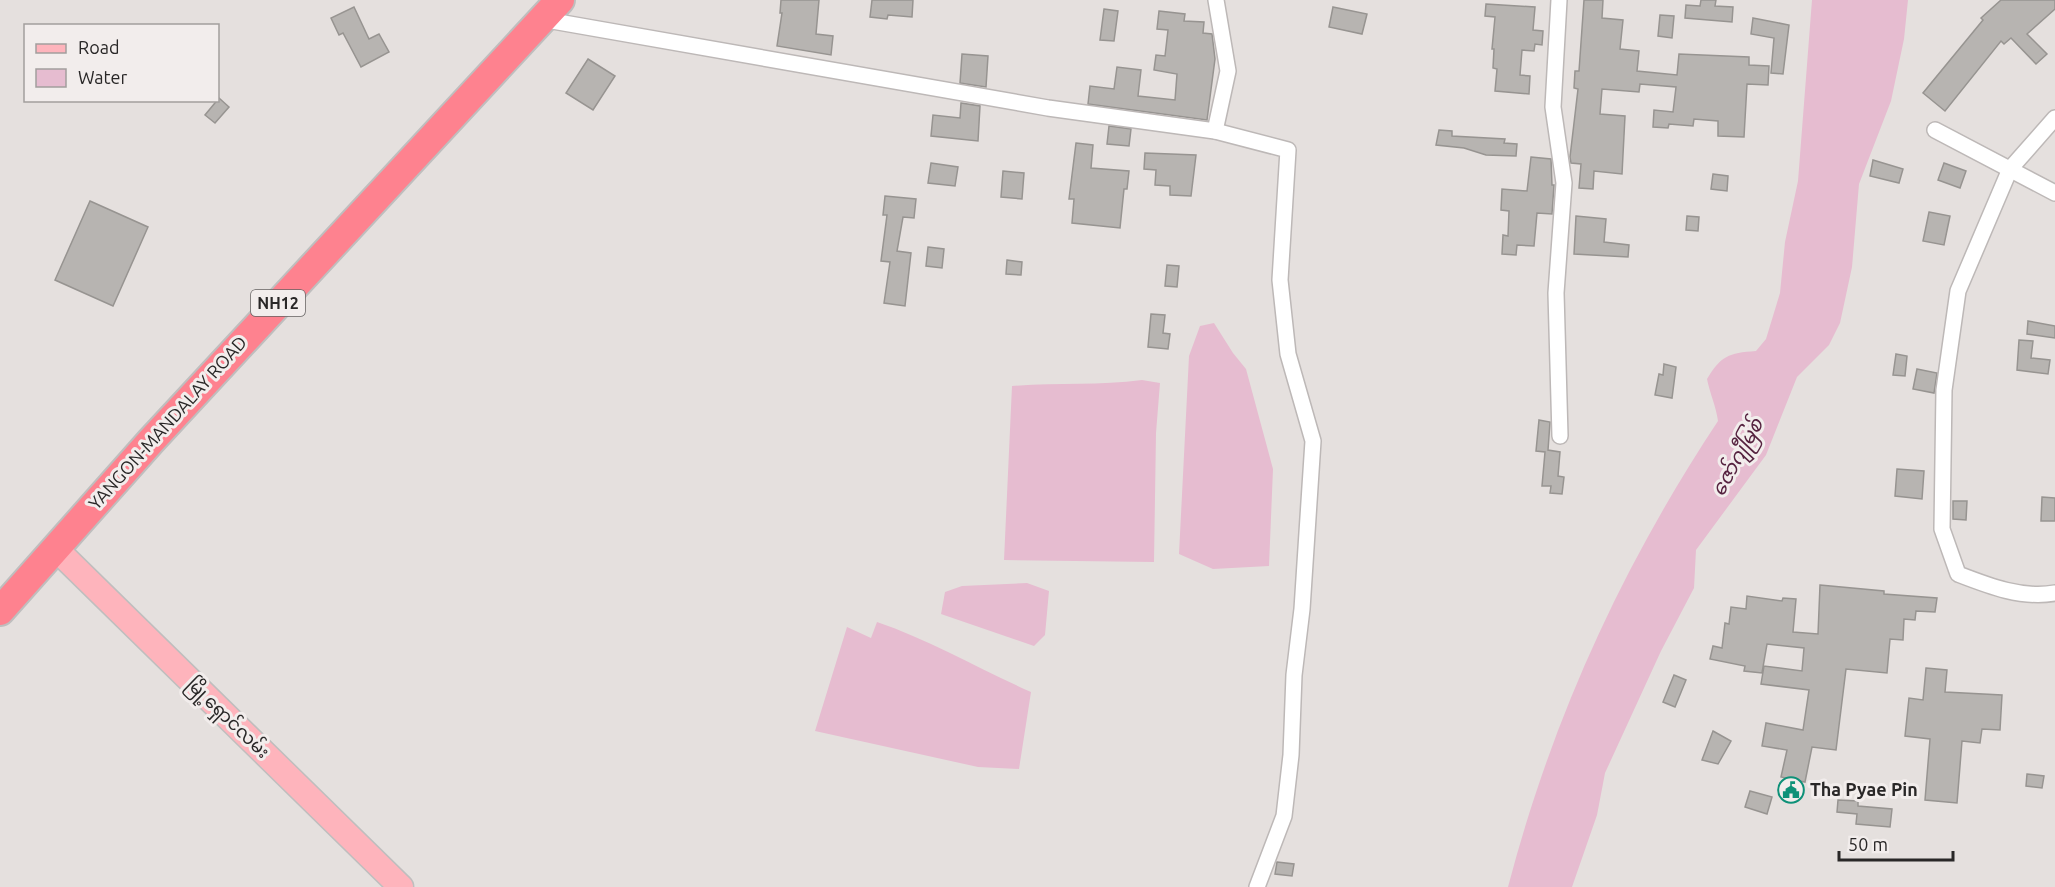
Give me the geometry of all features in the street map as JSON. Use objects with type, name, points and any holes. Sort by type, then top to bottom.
[{"type":"highway","name":"YANGON-MANDALAY ROAD","points":[[0,610],[550,10]]},
{"type":"main road","name":"မြို့ရှောင်လမ်း","points":[[55,548],[401,887]]},
{"type":"street","points":[[1215,131],[1228,71],[1216,0]]},
{"type":"street","points":[[1559,0],[1553,107],[1564,183],[1556,293],[1560,436]]},
{"type":"street","points":[[550,10],[1048,108],[1215,131],[1288,150],[1280,280],[1288,354],[1312,441],[1302,609],[1294,675],[1291,755],[1284,816],[1257,887]]},
{"type":"street","points":[[2055,118],[2010,169],[1958,291],[1944,390],[1942,529],[1958,574],[1994,587],[2039,596],[2055,592]]},
{"type":"street","points":[[1935,130],[2055,193]]},
{"type":"water","name":"ဇော်ဂျီမြစ်","points":[[1812,0],[1908,0],[1904,39],[1891,101],[1859,184],[1852,267],[1840,323],[1829,345],[1797,377],[1766,455],[1696,550],[1694,588],[1661,651],[1605,773],[1597,815],[1572,887],[1508,887],[1546,764],[1568,704],[1594,645],[1651,531],[1718,421],[1707,379],[1726,357],[1756,351],[1766,339],[1780,293],[1785,242],[1798,181]]},
{"type":"water","points":[[1214,323],[1246,369],[1273,469],[1269,566],[1213,569],[1179,554],[1189,356],[1200,326]]},
{"type":"water","points":[[1142,380],[1160,383],[1156,433],[1154,562],[1004,560],[1012,386]]},
{"type":"water","points":[[1027,583],[1049,591],[1045,635],[1034,646],[941,614],[945,592],[962,586]]},
{"type":"water","points":[[877,622],[935,646],[1031,692],[1019,769],[978,767],[815,731],[847,627],[871,638]]},
{"type":"building","points":[[781,0],[819,0],[816,34],[833,36],[831,55],[777,46],[782,13],[780,13]]},
{"type":"building","points":[[872,0],[913,0],[912,17],[888,15],[887,19],[870,17]]},
{"type":"building","points":[[1584,0],[1603,0],[1602,18],[1623,20],[1620,49],[1639,51],[1637,71],[1677,75],[1679,54],[1749,57],[1749,65],[1769,66],[1768,85],[1747,84],[1744,137],[1718,136],[1718,121],[1694,119],[1693,126],[1669,124],[1668,128],[1653,127],[1654,110],[1673,112],[1676,87],[1640,84],[1639,92],[1602,89],[1600,114],[1625,116],[1622,174],[1594,171],[1593,189],[1579,188],[1581,164],[1571,163],[1570,157],[1578,89],[1574,88],[1575,71],[1579,71]]},
{"type":"building","points":[[1701,0],[1716,0],[1715,6],[1733,7],[1732,22],[1685,18],[1686,5],[1700,6]]},
{"type":"building","points":[[2001,0],[2055,0],[2055,9],[2027,34],[2047,54],[2036,64],[2011,38],[2004,44],[2001,41],[1945,111],[1923,93],[1983,20],[1981,18]]},
{"type":"building","points":[[1486,4],[1535,7],[1533,30],[1543,31],[1542,45],[1535,44],[1534,51],[1522,50],[1520,75],[1530,76],[1529,94],[1495,91],[1497,69],[1493,68],[1494,49],[1492,49],[1495,17],[1485,16]]},
{"type":"building","points":[[354,7],[369,39],[379,34],[389,52],[361,67],[343,33],[339,35],[331,18]]},
{"type":"building","points":[[1333,7],[1367,14],[1362,34],[1329,27]]},
{"type":"building","points":[[1104,9],[1118,11],[1114,41],[1100,40]]},
{"type":"building","points":[[1159,11],[1185,14],[1184,21],[1204,22],[1203,33],[1212,34],[1215,59],[1207,120],[1088,104],[1090,86],[1114,89],[1117,67],[1141,70],[1138,96],[1175,100],[1177,74],[1154,70],[1156,55],[1165,56],[1168,30],[1157,29]]},
{"type":"building","points":[[1660,15],[1674,16],[1672,38],[1658,36]]},
{"type":"building","points":[[1753,18],[1789,25],[1783,74],[1771,73],[1774,38],[1751,34]]},
{"type":"building","points":[[962,54],[988,56],[986,87],[960,83]]},
{"type":"building","points":[[588,59],[615,76],[593,110],[566,93]]},
{"type":"building","points":[[219,98],[229,107],[215,123],[205,115],[216,102],[219,102]]},
{"type":"building","points":[[961,103],[980,106],[978,141],[931,136],[933,115],[960,118]]},
{"type":"building","points":[[1109,126],[1131,129],[1129,146],[1107,144]]},
{"type":"building","points":[[1439,130],[1452,131],[1452,136],[1505,139],[1504,143],[1517,144],[1516,156],[1486,155],[1464,148],[1436,145]]},
{"type":"building","points":[[1076,143],[1093,145],[1091,168],[1129,171],[1127,189],[1124,189],[1120,228],[1072,223],[1074,199],[1069,199]]},
{"type":"building","points":[[1145,153],[1196,155],[1191,196],[1170,195],[1170,186],[1155,185],[1156,170],[1144,169]]},
{"type":"building","points":[[1531,157],[1551,159],[1552,185],[1554,185],[1552,214],[1537,213],[1534,246],[1517,245],[1516,255],[1502,254],[1503,235],[1508,236],[1509,211],[1501,210],[1502,189],[1527,191]]},
{"type":"building","points":[[1873,160],[1903,169],[1899,183],[1870,176]]},
{"type":"building","points":[[931,163],[958,167],[955,186],[928,183]]},
{"type":"building","points":[[1944,163],[1966,171],[1960,188],[1938,180]]},
{"type":"building","points":[[1003,171],[1024,173],[1022,199],[1001,197]]},
{"type":"building","points":[[1713,174],[1728,176],[1727,191],[1711,189]]},
{"type":"building","points":[[885,196],[916,199],[914,218],[903,217],[897,251],[911,253],[905,306],[884,303],[890,262],[881,261],[887,215],[883,215]]},
{"type":"building","points":[[90,201],[148,227],[113,306],[55,280]]},
{"type":"building","points":[[1929,212],[1950,216],[1944,245],[1923,241]]},
{"type":"building","points":[[1576,216],[1606,219],[1604,242],[1629,245],[1628,257],[1574,254]]},
{"type":"building","points":[[1687,216],[1699,217],[1698,231],[1686,230]]},
{"type":"building","points":[[928,247],[944,249],[942,268],[926,266]]},
{"type":"building","points":[[1007,260],[1022,262],[1021,275],[1006,274]]},
{"type":"building","points":[[1167,265],[1179,266],[1177,287],[1165,286]]},
{"type":"building","points":[[1151,314],[1165,315],[1163,333],[1170,334],[1168,349],[1148,347]]},
{"type":"building","points":[[2028,321],[2055,326],[2055,338],[2027,334]]},
{"type":"building","points":[[2019,340],[2033,341],[2031,358],[2050,360],[2048,374],[2017,370]]},
{"type":"building","points":[[1896,354],[1907,356],[1905,376],[1893,375]]},
{"type":"building","points":[[1664,364],[1676,367],[1672,398],[1655,395],[1659,374],[1663,375]]},
{"type":"building","points":[[1917,369],[1937,373],[1934,393],[1913,389]]},
{"type":"building","points":[[1539,420],[1550,422],[1548,450],[1560,452],[1558,476],[1564,477],[1562,494],[1550,493],[1551,486],[1542,486],[1545,452],[1536,451]]},
{"type":"building","points":[[1897,469],[1924,471],[1922,499],[1895,496]]},
{"type":"building","points":[[2042,497],[2055,498],[2055,521],[2041,521]]},
{"type":"building","points":[[1953,501],[1967,501],[1966,520],[1953,519]]},
{"type":"building","points":[[1820,585],[1884,591],[1884,594],[1937,598],[1935,612],[1916,611],[1915,620],[1904,619],[1903,640],[1890,639],[1887,673],[1846,669],[1836,750],[1812,747],[1805,782],[1781,777],[1787,750],[1762,746],[1766,723],[1803,730],[1809,690],[1761,684],[1764,666],[1802,671],[1804,648],[1767,644],[1762,673],[1744,671],[1745,666],[1710,659],[1713,646],[1722,648],[1725,623],[1729,624],[1731,607],[1746,609],[1747,596],[1782,601],[1783,598],[1796,599],[1793,632],[1818,634]]},
{"type":"building","points":[[1926,668],[1947,670],[1945,692],[2002,695],[2000,730],[1982,729],[1980,743],[1962,741],[1957,803],[1925,800],[1930,739],[1905,736],[1909,698],[1923,700]]},
{"type":"building","points":[[1674,675],[1686,680],[1675,707],[1663,702]]},
{"type":"building","points":[[1713,731],[1731,741],[1718,764],[1702,760]]},
{"type":"building","points":[[2027,774],[2044,776],[2042,788],[2026,786]]},
{"type":"building","points":[[1750,791],[1772,797],[1767,814],[1745,807]]},
{"type":"building","points":[[1838,800],[1858,801],[1858,806],[1892,809],[1890,827],[1856,824],[1857,814],[1837,812]]},
{"type":"building","points":[[1277,862],[1294,864],[1292,876],[1275,874]]},
{"type":"place","name":"Tha Pyae Pin","points":[[1791,790]]}]
